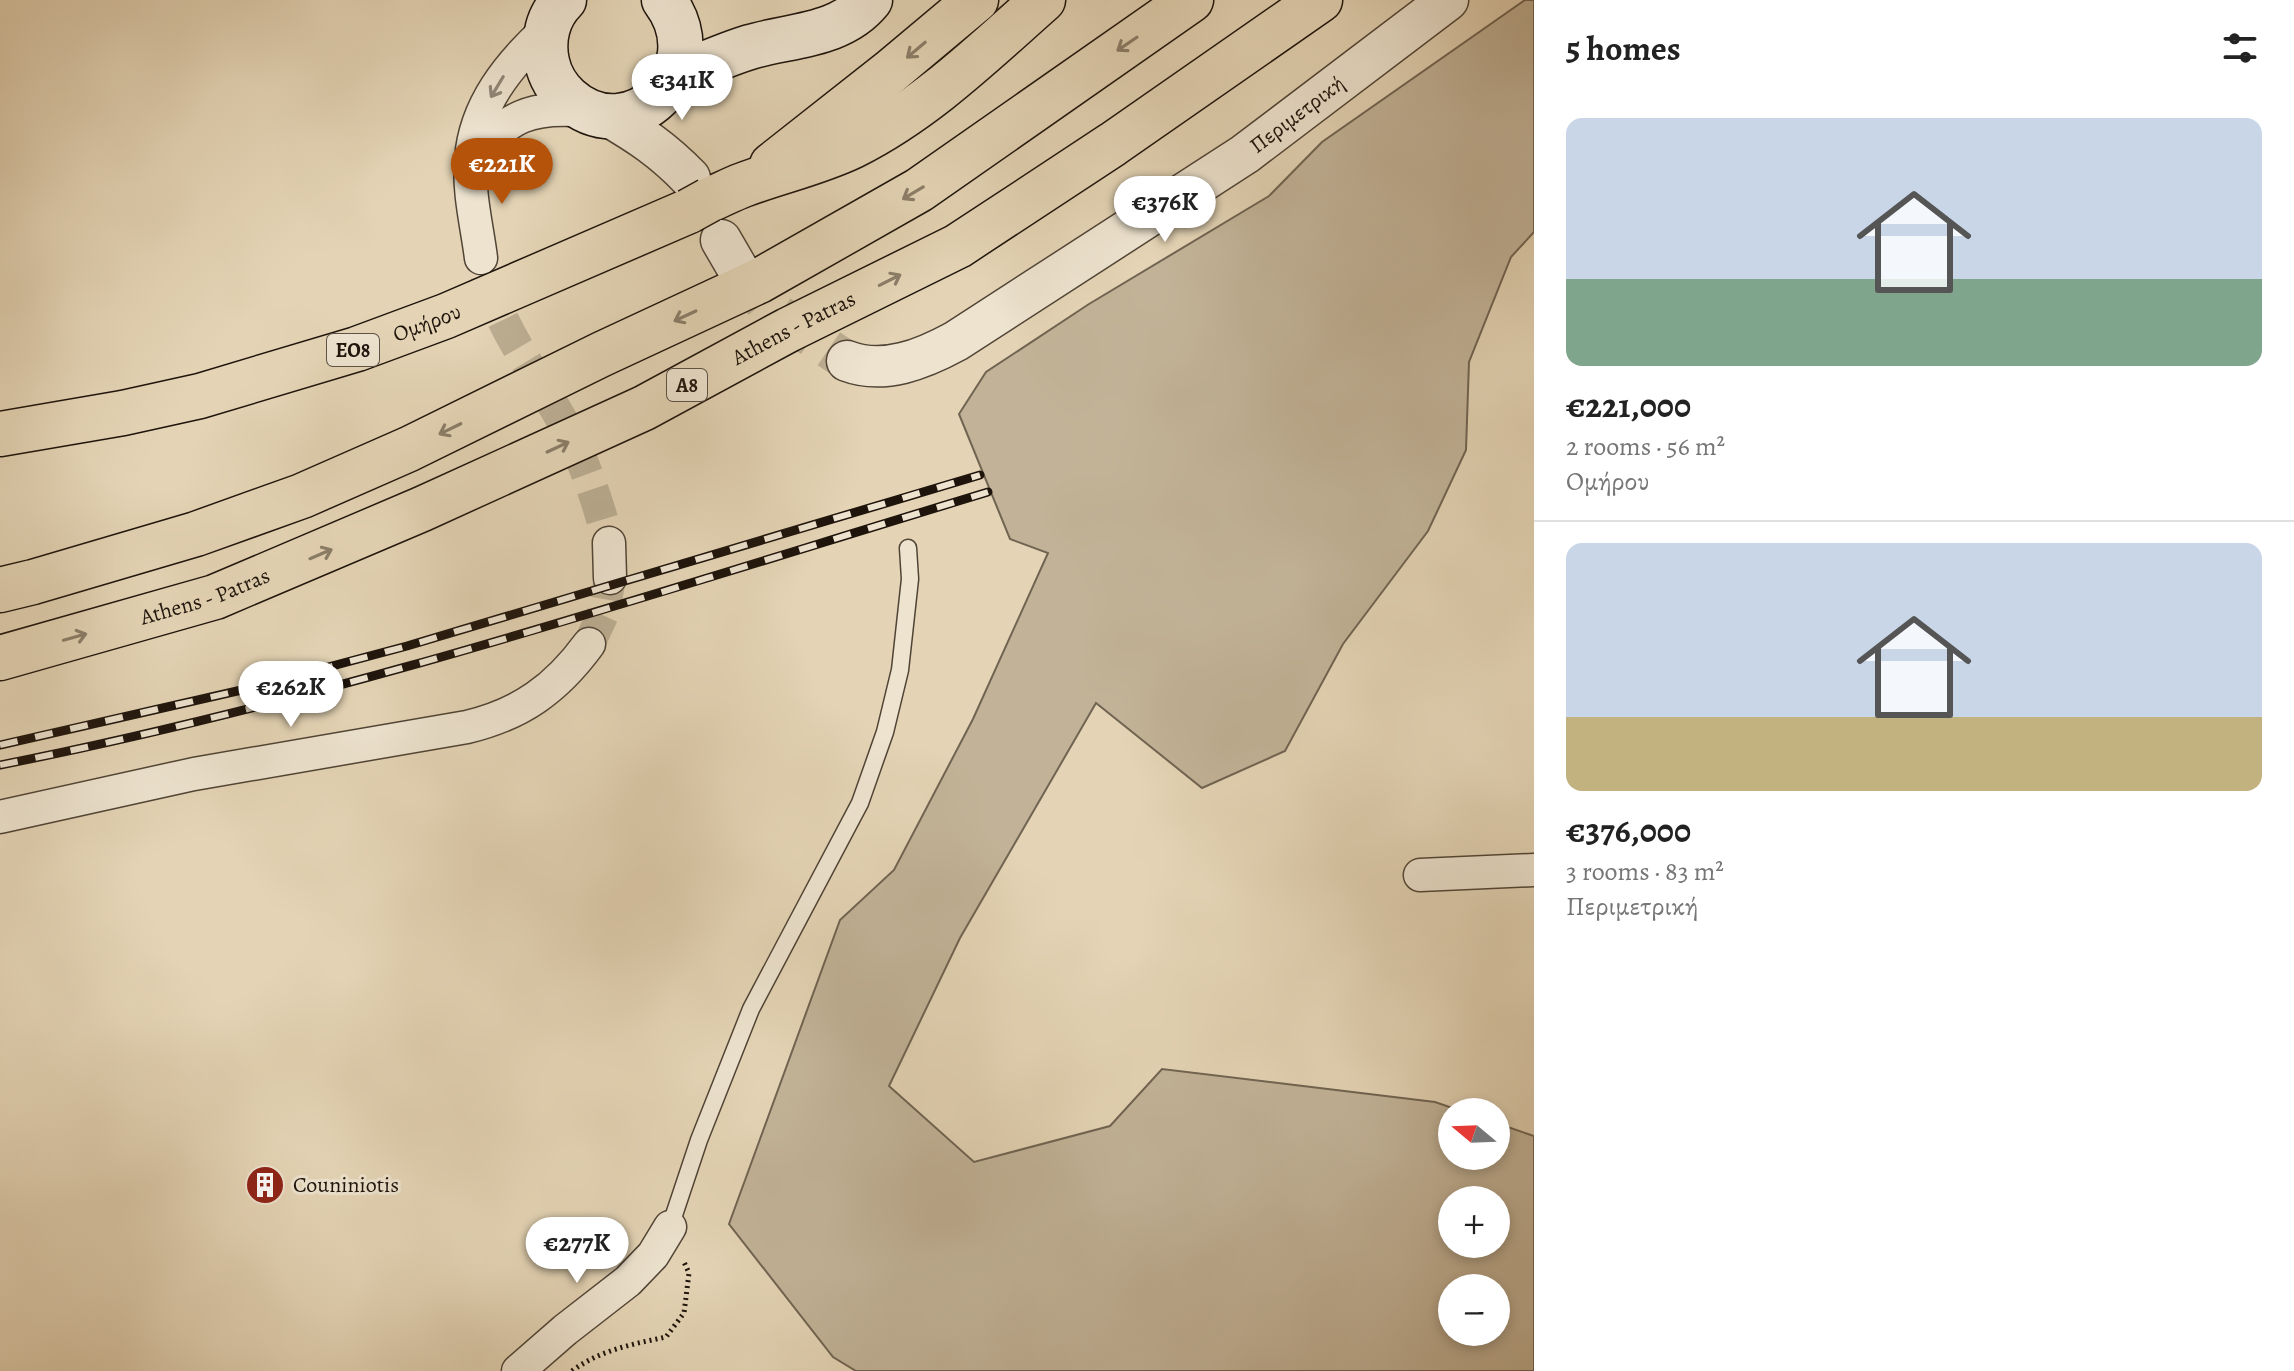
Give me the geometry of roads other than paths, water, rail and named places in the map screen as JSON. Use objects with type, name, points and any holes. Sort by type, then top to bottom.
[{"type":"main road","points":[[670,84],[723,56],[841,24],[870,0]]},
{"type":"main road","name":"Ομήρου","points":[[721,222],[777,161],[976,0]]},
{"type":"main road","name":"Ομήρου","points":[[0,434],[200,396],[357,349],[721,222],[815,162],[890,126],[964,70],[1043,0]]},
{"type":"main road","points":[[0,590],[196,534],[302,496],[409,449],[759,281],[919,190],[1191,0]]},
{"type":"main road","name":"Athens - Patras","points":[[0,658],[215,597],[409,515],[644,408],[788,330],[958,246],[1113,144],[1320,0]]},
{"type":"main road","points":[[667,3],[714,29],[746,38],[780,40]]},
{"type":"main road","points":[[556,14],[544,50],[549,71],[559,90],[575,104],[597,113],[637,111],[656,100],[670,84],[680,61],[678,27],[667,3]]},
{"type":"street","name":"Περιμετρική","points":[[847,361],[861,366],[909,362],[956,341],[1245,154],[1448,0]]},
{"type":"street","points":[[481,258],[471,160],[479,122],[495,87],[518,55],[556,14]]},
{"type":"street","points":[[471,160],[494,133],[524,115],[559,108],[597,113],[646,138],[690,178],[677,156],[670,133],[670,84]]},
{"type":"street","points":[[609,543],[610,578]]},
{"type":"street","points":[[0,817],[194,774],[493,720],[539,696],[561,677],[589,644]]},
{"type":"street","points":[[1420,875],[1534,870]]},
{"type":"street","points":[[518,1371],[628,1281],[653,1255],[670,1227]]},
{"type":"lane","points":[[670,1227],[699,1140],[751,1009],[860,803],[885,732],[900,670],[910,579],[908,548]]},
{"type":"tunnel","points":[[739,271],[769,308],[847,361]]},
{"type":"tunnel","points":[[486,275],[509,333],[578,451],[609,543]]},
{"type":"tunnel","points":[[589,644],[604,612],[610,578]]},
{"type":"railway","points":[[0,745],[246,689],[407,646],[980,475]]},
{"type":"railway","points":[[0,765],[126,738],[374,676],[988,492]]},
{"type":"place","name":"Couniniotis","points":[[265,1185]]}]
